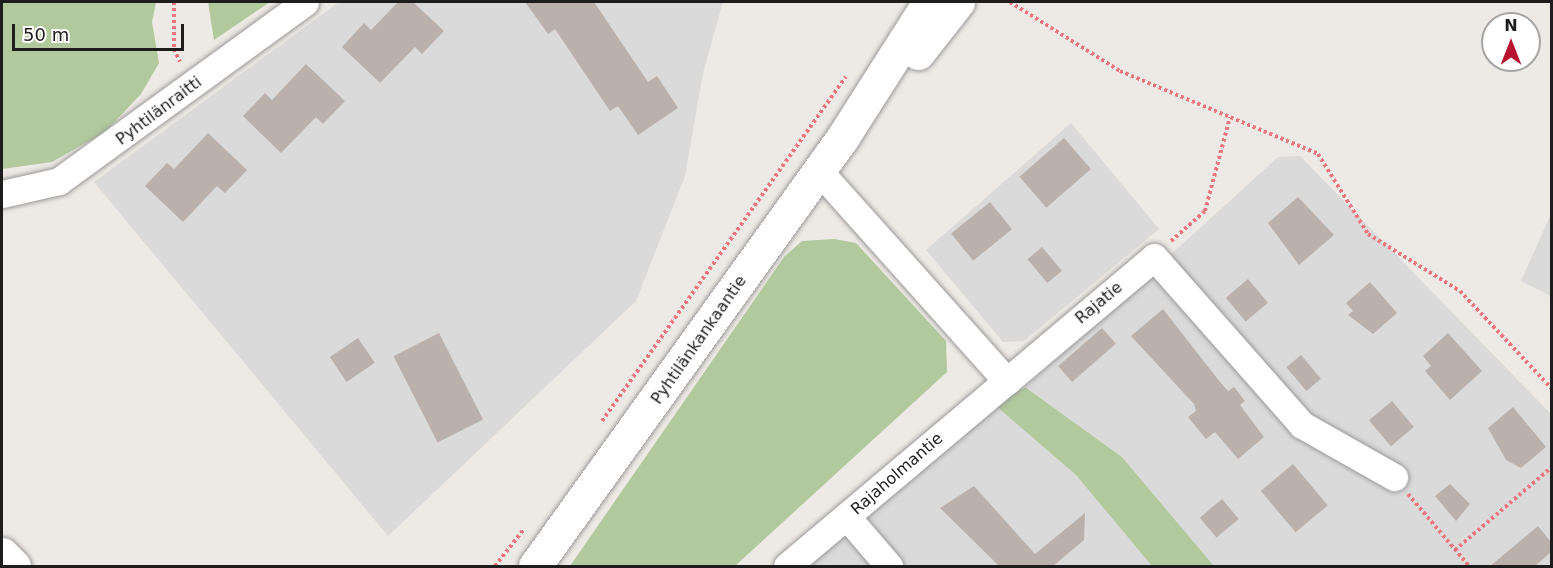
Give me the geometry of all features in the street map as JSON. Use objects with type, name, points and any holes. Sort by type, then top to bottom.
[{"type":"street","name":"Pyhtilänraitti","points":[[2,195],[59,181],[305,2]]},
{"type":"street","name":"Pyhtilänkankaantie","points":[[544,559],[843,137],[929,2]]},
{"type":"street","name":"Pyhtilänkankaantie","points":[[843,137],[958,2]]},
{"type":"street","points":[[819,171],[1007,381]]},
{"type":"street","name":"Rajatie","points":[[1007,381],[1154,256]]},
{"type":"street","points":[[1154,256],[1302,425],[1394,477]]},
{"type":"street","name":"Rajaholmantie","points":[[787,567],[1007,381]]},
{"type":"street","points":[[848,517],[889,567]]},
{"type":"street","points":[[2,554],[14,567]]},
{"type":"path","points":[[174,2],[174,49],[191,87]]},
{"type":"path","points":[[1010,2],[1120,71],[1318,154],[1368,234],[1460,291],[1551,389]]},
{"type":"path","points":[[600,424],[851,69]]},
{"type":"path","points":[[1154,256],[1205,211],[1230,117]]},
{"type":"path","points":[[1455,550],[1551,467]]},
{"type":"path","points":[[1394,477],[1469,567]]},
{"type":"path","points":[[495,567],[532,519]]},
{"type":"shaded area","points":[[339,2],[723,2],[703,73],[685,176],[636,301],[388,536],[94,182]]},
{"type":"shaded area","points":[[1071,123],[1159,229],[1024,341],[1003,342],[926,250]]},
{"type":"shaded area","points":[[1300,156],[1551,414],[1551,566],[1214,566],[1122,457],[1025,387],[1278,157]]},
{"type":"shaded area","points":[[1551,214],[1552,302],[1549,295],[1521,281]]},
{"type":"shaded area","points":[[996,406],[1076,475],[1152,566],[803,566]]},
{"type":"green space","points":[[2,2],[156,2],[152,22],[159,63],[141,94],[105,132],[52,162],[2,169]]},
{"type":"green space","points":[[208,2],[270,2],[214,40]]},
{"type":"green space","points":[[834,239],[856,243],[946,341],[947,372],[735,566],[570,566],[784,257],[802,241]]},
{"type":"green space","points":[[1025,387],[1122,457],[1214,566],[1152,566],[1076,475],[996,406]]},
{"type":"building","points":[[398,2],[413,2],[444,31],[422,54],[415,47],[380,83],[342,47],[364,23],[371,30]]},
{"type":"building","points":[[525,2],[594,2],[648,82],[657,76],[678,108],[638,135],[618,106],[610,111],[555,29],[548,34]]},
{"type":"building","points":[[306,64],[345,101],[323,124],[316,117],[281,153],[243,116],[265,93],[272,100]]},
{"type":"building","points":[[208,133],[247,170],[225,193],[217,186],[183,222],[145,186],[167,163],[174,169]]},
{"type":"building","points":[[1064,138],[1091,169],[1046,208],[1019,177]]},
{"type":"building","points":[[1298,197],[1334,235],[1299,265],[1268,223]]},
{"type":"building","points":[[990,202],[1012,229],[973,261],[951,233]]},
{"type":"building","points":[[1042,247],[1062,271],[1047,283],[1027,259]]},
{"type":"building","points":[[1248,279],[1268,303],[1246,321],[1226,298]]},
{"type":"building","points":[[1370,282],[1397,313],[1373,334],[1348,315],[1353,311],[1346,303]]},
{"type":"building","points":[[1163,309],[1228,391],[1234,387],[1245,401],[1240,405],[1264,437],[1238,459],[1215,432],[1206,439],[1188,417],[1196,411],[1194,404],[1131,336]]},
{"type":"building","points":[[1102,328],[1116,344],[1072,382],[1058,366]]},
{"type":"building","points":[[439,333],[483,419],[438,443],[394,356]]},
{"type":"building","points":[[1448,333],[1482,371],[1450,400],[1425,371],[1431,366],[1423,356]]},
{"type":"building","points":[[358,338],[375,363],[347,382],[330,357]]},
{"type":"building","points":[[1301,355],[1321,379],[1306,391],[1286,367]]},
{"type":"building","points":[[1392,401],[1414,427],[1391,446],[1369,420]]},
{"type":"building","points":[[1513,407],[1546,447],[1521,468],[1506,460],[1488,428]]},
{"type":"building","points":[[1293,464],[1328,505],[1296,532],[1261,491]]},
{"type":"building","points":[[1450,484],[1470,504],[1456,521],[1435,496]]},
{"type":"building","points":[[974,486],[1035,554],[1085,513],[1084,540],[1052,567],[1000,567],[940,508]]},
{"type":"building","points":[[1222,499],[1239,519],[1216,538],[1200,518]]},
{"type":"building","points":[[1538,526],[1551,542],[1551,552],[1534,567],[1489,567]]}]
